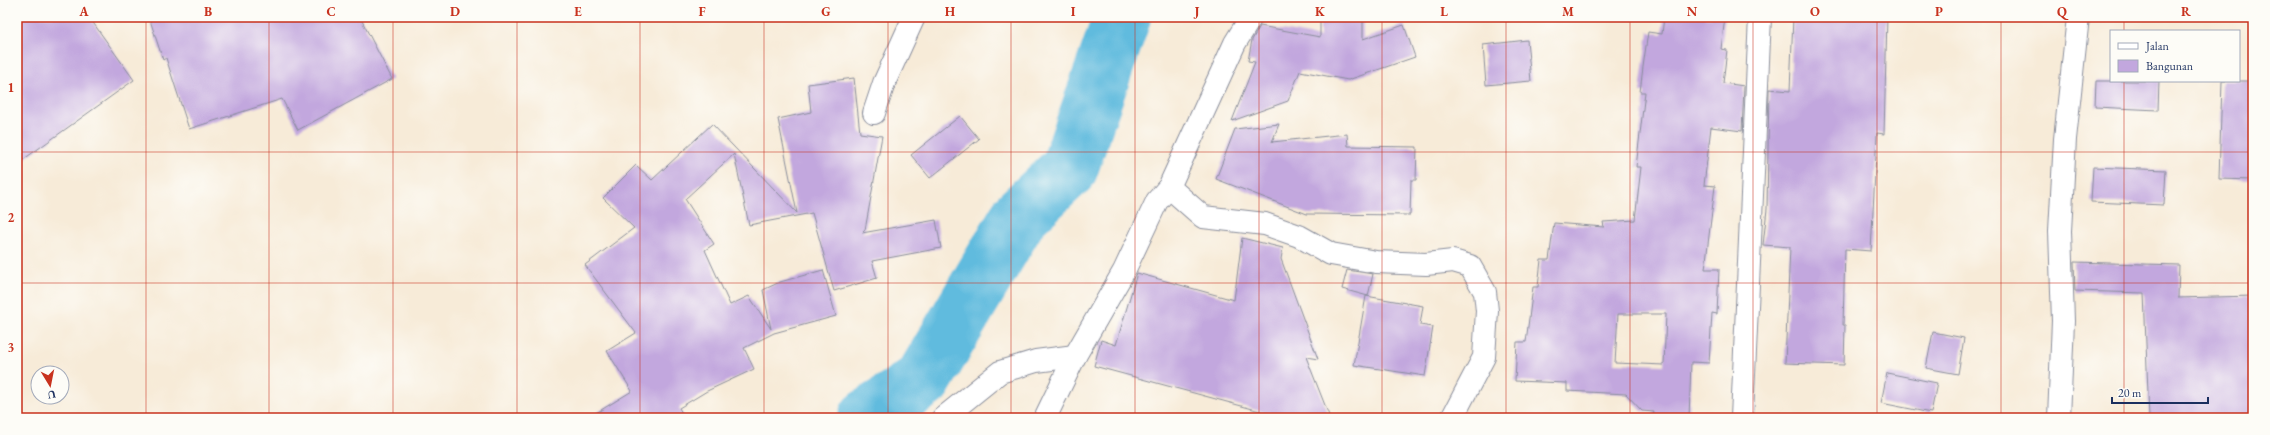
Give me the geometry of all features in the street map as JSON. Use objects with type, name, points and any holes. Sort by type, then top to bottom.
[{"type":"street","points":[[874,113],[884,84],[914,17]]},
{"type":"street","points":[[1045,418],[1075,356],[1124,271],[1157,201],[1168,187],[1236,43],[1251,17]]},
{"type":"street","points":[[1742,418],[1760,17]]},
{"type":"street","points":[[2059,418],[2062,321],[2060,231],[2065,138],[2078,17]]},
{"type":"street","points":[[1168,187],[1203,217],[1265,224],[1299,236],[1331,254],[1376,262],[1426,264],[1453,261],[1470,266],[1485,292],[1487,311],[1484,357],[1452,418]]},
{"type":"street","points":[[943,418],[1000,372],[1036,361],[1075,356]]},
{"type":"building","points":[[17,17],[89,17],[134,80],[17,164]]},
{"type":"building","points":[[149,17],[360,17],[392,79],[298,130],[282,99],[189,129],[166,58],[163,60]]},
{"type":"building","points":[[1320,17],[1363,17],[1363,39],[1404,25],[1415,57],[1348,80],[1300,71],[1288,101],[1232,121],[1255,62],[1248,61],[1252,40],[1260,26],[1320,37]]},
{"type":"building","points":[[1664,17],[1725,17],[1721,49],[1727,50],[1723,83],[1744,86],[1742,131],[1711,127],[1704,185],[1715,186],[1705,269],[1719,269],[1717,314],[1712,313],[1709,363],[1691,362],[1689,418],[1653,418],[1654,412],[1642,411],[1626,394],[1567,391],[1567,383],[1515,381],[1517,342],[1526,342],[1533,287],[1538,287],[1541,260],[1549,260],[1554,223],[1604,227],[1603,222],[1635,220],[1641,167],[1636,167],[1645,92],[1640,92],[1648,32],[1662,34]],"holes":[[[1618,314],[1666,314],[1664,365],[1615,363]]]},
{"type":"building","points":[[1793,17],[1887,17],[1884,134],[1877,133],[1871,251],[1845,249],[1843,325],[1845,325],[1844,365],[1785,363],[1790,247],[1763,245],[1767,209],[1769,89],[1790,91]]},
{"type":"building","points":[[1527,40],[1531,81],[1486,85],[1483,45]]},
{"type":"building","points":[[854,78],[860,133],[882,136],[865,230],[862,233],[936,220],[941,248],[872,261],[877,278],[834,291],[812,213],[749,225],[734,154],[685,199],[714,244],[705,250],[730,305],[749,296],[771,329],[763,290],[780,282],[823,270],[836,316],[774,333],[744,348],[754,369],[707,391],[679,408],[685,418],[588,418],[632,391],[607,351],[636,333],[585,265],[634,228],[603,198],[636,165],[652,180],[712,124],[797,213],[778,119],[811,112],[808,84]]},
{"type":"building","points":[[2096,81],[2159,82],[2158,110],[2095,107]]},
{"type":"building","points":[[2253,81],[2253,180],[2219,179],[2222,82]]},
{"type":"building","points":[[960,116],[979,139],[930,178],[911,155]]},
{"type":"building","points":[[1279,124],[1272,142],[1347,134],[1348,146],[1417,147],[1416,180],[1411,180],[1410,215],[1307,214],[1216,179],[1235,129]]},
{"type":"building","points":[[2093,167],[2166,170],[2164,205],[2091,202]]},
{"type":"building","points":[[1242,238],[1283,248],[1281,259],[1318,359],[1306,357],[1330,418],[1286,418],[1094,366],[1101,340],[1116,345],[1137,273],[1234,300]]},
{"type":"building","points":[[2074,262],[2179,265],[2178,298],[2253,296],[2253,418],[2149,418],[2144,293],[2075,291]]},
{"type":"building","points":[[1347,270],[1373,274],[1368,296],[1342,289]]},
{"type":"building","points":[[1366,296],[1423,306],[1420,325],[1433,327],[1425,376],[1354,365]]},
{"type":"building","points":[[1933,332],[1964,338],[1958,374],[1926,368]]},
{"type":"building","points":[[1887,373],[1937,383],[1931,413],[1881,403]]},
{"type":"waterway","points":[[867,418],[923,380],[1020,215],[1069,169],[1122,17]]}]
